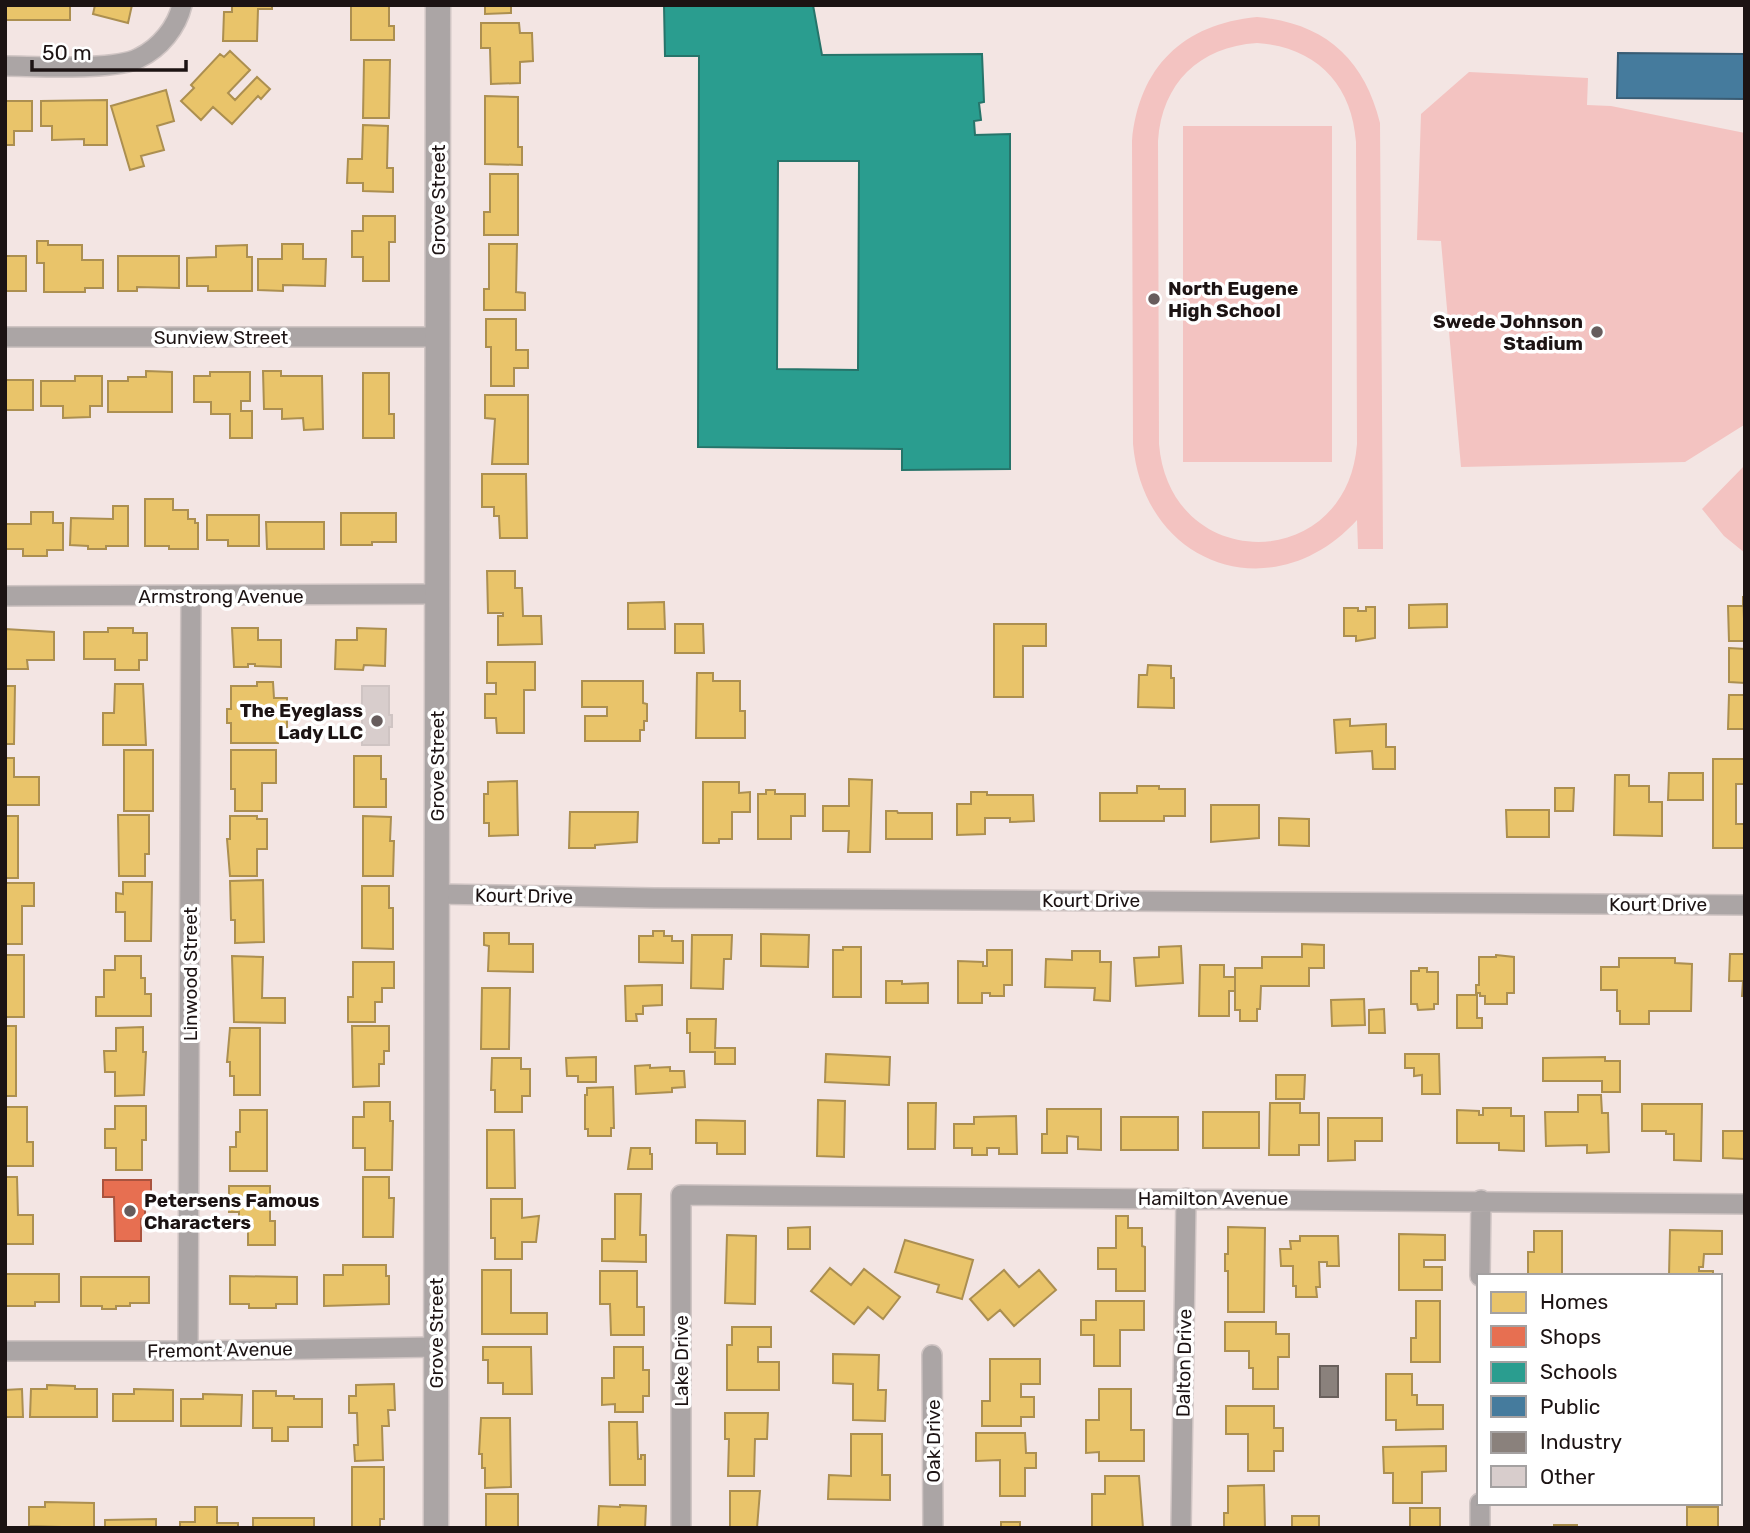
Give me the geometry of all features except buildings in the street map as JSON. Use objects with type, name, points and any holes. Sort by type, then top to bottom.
[{"type":"street","points":[[5,66],[109,65],[139,59],[168,35],[182,5]]},
{"type":"street","name":"Grove Street","points":[[436,1528],[438,5]]},
{"type":"street","name":"Sunview Street","points":[[5,337],[437,337]]},
{"type":"street","name":"Armstrong Avenue","points":[[5,596],[437,594]]},
{"type":"street","name":"Linwood Street","points":[[188,1351],[191,596]]},
{"type":"street","name":"Kourt Drive","points":[[436,894],[654,898],[1745,905]]},
{"type":"street","name":"Hamilton Avenue","points":[[681,1195],[1745,1204]]},
{"type":"street","name":"Lake Drive","points":[[681,1195],[681,1528]]},
{"type":"street","name":"Dalton Drive","points":[[1181,1528],[1186,1198]]},
{"type":"street","points":[[1480,1200],[1480,1274]]},
{"type":"street","name":"Fremont Avenue","points":[[5,1351],[188,1351],[436,1346]]},
{"type":"street","name":"Oak Drive","points":[[932,1355],[933,1528]]},
{"type":"street","points":[[1480,1505],[1480,1528]]},
{"type":"shaded area","points":[[1257,17],[1281,21],[1321,36],[1352,62],[1373,100],[1380,123],[1383,549],[1358,549],[1357,520],[1324,548],[1289,564],[1253,568],[1218,562],[1187,546],[1161,521],[1142,486],[1133,444],[1132,141],[1136,115],[1144,91],[1169,54],[1207,29],[1231,21]],"holes":[[[1257,43],[1297,52],[1327,72],[1338,86],[1353,121],[1356,142],[1357,444],[1346,487],[1323,517],[1293,536],[1258,542],[1224,536],[1193,518],[1170,487],[1159,444],[1158,141],[1167,102],[1187,72],[1201,60],[1236,46]]]},
{"type":"shaded area","name":"Swede Johnson Stadium","points":[[1469,72],[1588,78],[1587,105],[1611,106],[1745,133],[1744,425],[1685,462],[1461,467],[1441,241],[1417,240],[1421,114]]},
{"type":"shaded area","points":[[1183,126],[1332,126],[1332,462],[1183,462]]},
{"type":"shaded area","points":[[1745,465],[1745,553],[1724,536],[1702,509]]},
{"type":"place","name":"North Eugene High School","points":[[1154,299]]},
{"type":"place","name":"Swede Johnson Stadium","points":[[1597,332]]},
{"type":"place","name":"The Eyeglass Lady LLC","points":[[377,721]]},
{"type":"place","name":"Petersens Famous Characters","points":[[130,1211]]}]
